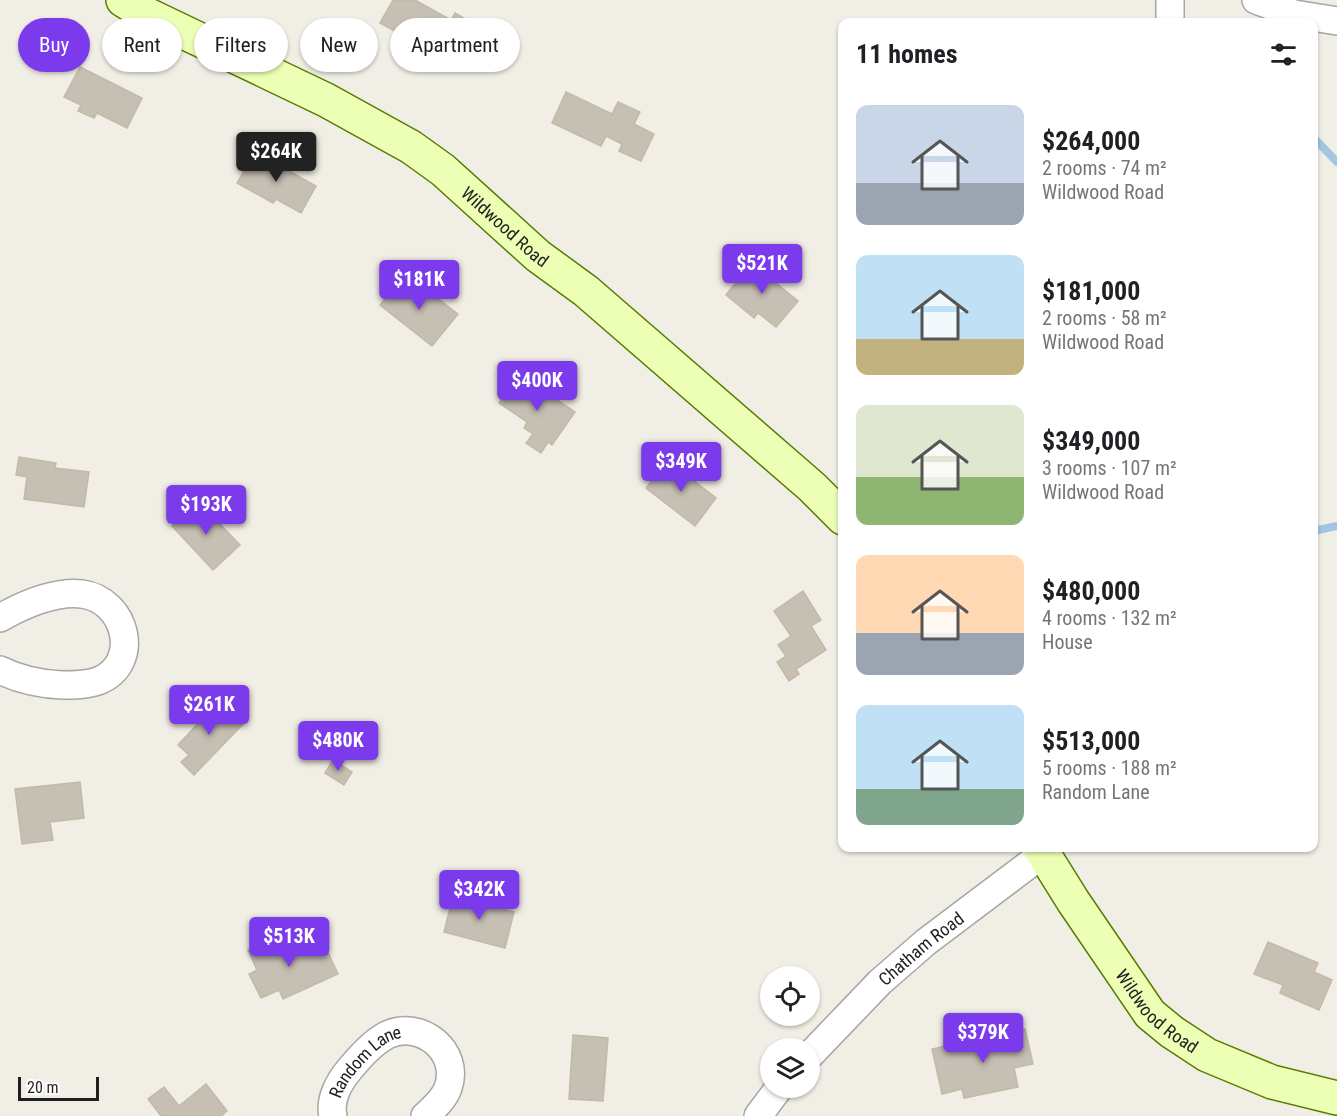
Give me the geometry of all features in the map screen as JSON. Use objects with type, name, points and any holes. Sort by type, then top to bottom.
[{"type":"street","name":"Wildwood Road","points":[[123,0],[148,15],[336,105],[411,147],[443,170],[538,256],[586,291],[812,487],[838,513]]},
{"type":"street","points":[[1170,0],[1170,18]]},
{"type":"street","points":[[1256,0],[1294,14],[1337,21]]},
{"type":"street","points":[[0,618],[16,609],[42,600],[65,594],[83,594],[96,598],[109,606],[119,617],[124,632],[125,646],[120,660],[111,672],[99,681],[85,684],[34,682],[15,678],[0,670]]},
{"type":"street","name":"Chatham Road","points":[[820,1045],[887,975],[1039,852]]},
{"type":"street","name":"Wildwood Road","points":[[1043,852],[1073,901],[1150,1014],[1207,1055],[1272,1082],[1337,1098]]},
{"type":"street","name":"Random Lane","points":[[333,1116],[334,1096],[342,1078],[377,1042],[387,1035],[401,1031],[416,1032],[430,1037],[441,1047],[448,1059],[449,1086],[443,1098],[425,1116]]},
{"type":"street","points":[[758,1116],[772,1098]]},
{"type":"building","points":[[393,0],[415,0],[447,18],[390,18],[390,29],[380,23]]},
{"type":"building","points":[[455,13],[464,18],[452,18]]},
{"type":"building","points":[[77,72],[90,72],[142,98],[127,128],[97,113],[94,118],[78,111],[81,105],[64,97]]},
{"type":"building","points":[[566,92],[612,114],[618,102],[640,112],[634,124],[654,134],[641,161],[619,151],[622,144],[606,136],[601,146],[552,123]]},
{"type":"building","points":[[255,152],[316,186],[301,213],[276,199],[273,203],[237,183]]},
{"type":"building","points":[[754,260],[771,274],[769,277],[798,301],[776,327],[758,313],[754,318],[726,295]]},
{"type":"building","points":[[401,278],[423,295],[427,290],[458,314],[432,346],[380,305]]},
{"type":"building","points":[[519,374],[575,412],[552,445],[548,442],[541,453],[526,443],[533,434],[524,428],[527,422],[499,403]]},
{"type":"building","points":[[19,457],[56,463],[55,468],[89,472],[84,507],[24,499],[27,477],[16,475]]},
{"type":"building","points":[[667,460],[716,498],[695,526],[646,488]]},
{"type":"building","points":[[198,501],[240,545],[213,570],[172,526]]},
{"type":"building","points":[[803,591],[821,620],[811,626],[826,650],[796,669],[799,674],[789,681],[777,662],[786,656],[778,645],[791,636],[774,611]]},
{"type":"building","points":[[220,700],[244,723],[194,775],[181,762],[189,755],[178,745]]},
{"type":"building","points":[[333,760],[352,772],[344,785],[325,773]]},
{"type":"building","points":[[80,782],[84,818],[50,822],[53,840],[22,844],[15,789]]},
{"type":"building","points":[[467,895],[483,899],[482,904],[514,912],[505,948],[444,932],[453,896],[465,900]]},
{"type":"building","points":[[275,937],[279,946],[290,941],[297,954],[323,942],[338,974],[283,999],[279,990],[261,998],[249,974],[257,970],[248,950]]},
{"type":"building","points":[[1268,942],[1318,963],[1314,972],[1332,980],[1319,1010],[1280,993],[1283,985],[1254,974]]},
{"type":"building","points":[[1025,1029],[1033,1064],[1014,1068],[1018,1087],[964,1098],[962,1089],[942,1094],[932,1049]]},
{"type":"building","points":[[573,1035],[608,1038],[603,1101],[569,1099]]},
{"type":"building","points":[[206,1084],[227,1111],[221,1116],[161,1116],[148,1099],[164,1087],[179,1106]]},
{"type":"waterway","points":[[1318,142],[1337,162]]},
{"type":"waterway","points":[[1318,530],[1337,526]]}]
